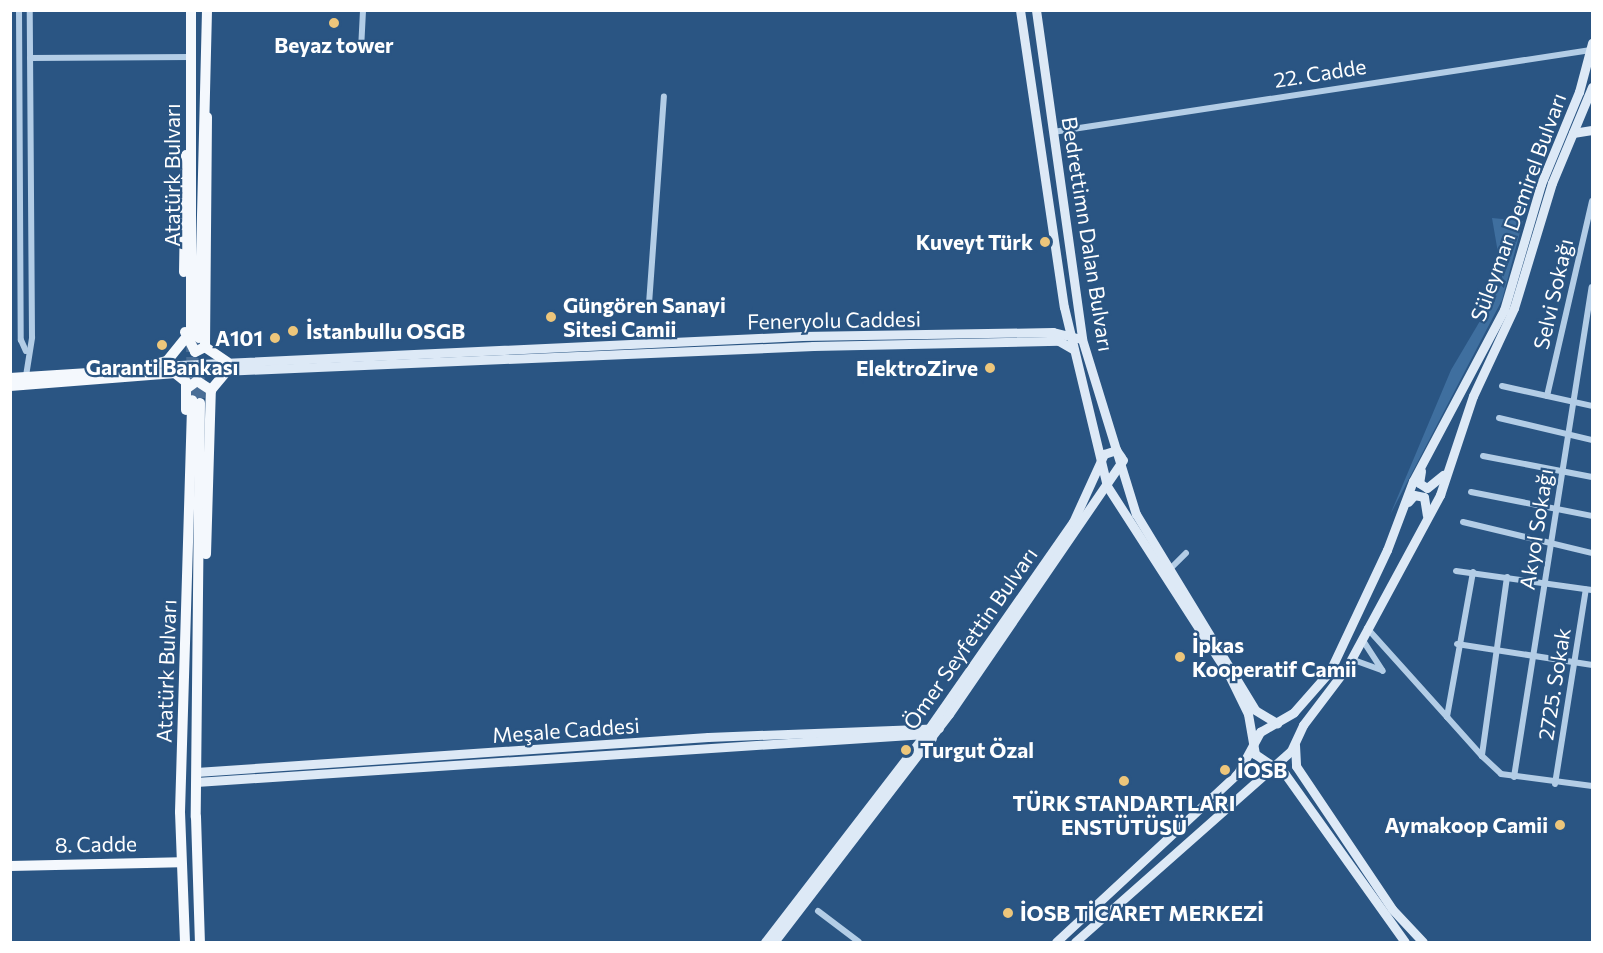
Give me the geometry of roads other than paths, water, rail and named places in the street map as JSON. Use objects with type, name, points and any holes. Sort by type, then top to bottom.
[{"type":"main road","name":"Atatürk Bulvarı","points":[[191,10],[195,341]]},
{"type":"main road","name":"Atatürk Bulvarı","points":[[195,341],[209,219],[204,96],[207,10]]},
{"type":"main road","name":"Bedrettimn Dalan Bulvarı","points":[[1020,10],[1064,307],[1107,486]]},
{"type":"main road","name":"Bedrettimn Dalan Bulvarı","points":[[1036,10],[1082,339],[1123,460],[1136,514],[1255,710],[1277,723]]},
{"type":"main road","name":"Süleyman Demirel Bulvarı","points":[[1056,942],[1238,773],[1260,732],[1277,723],[1330,671],[1428,455],[1504,310],[1541,184],[1571,112],[1592,47]]},
{"type":"main road","name":"Süleyman Demirel Bulvarı","points":[[1075,942],[1295,745],[1303,725],[1351,659],[1423,526],[1510,320],[1573,133],[1592,89]]},
{"type":"main road","points":[[1571,112],[1582,113],[1593,119]]},
{"type":"main road","points":[[1573,133],[1593,130]]},
{"type":"main road","points":[[1051,332],[1065,316],[1064,307]]},
{"type":"main road","name":"Feneryolu Caddesi","points":[[176,373],[376,351],[1051,332],[1082,339]]},
{"type":"main road","points":[[10,378],[154,367],[195,341],[227,366],[211,390],[198,643]]},
{"type":"main road","name":"Feneryolu Caddesi","points":[[154,367],[813,346],[1059,341],[1073,349]]},
{"type":"main road","points":[[10,386],[176,373],[184,379],[186,389],[182,631],[187,671]]},
{"type":"main road","points":[[186,389],[197,381],[211,390]]},
{"type":"main road","name":"Atatürk Bulvarı","points":[[185,942],[180,862],[196,402],[198,643],[196,777],[200,942]]},
{"type":"main road","points":[[1097,438],[1108,441],[1112,428]]},
{"type":"main road","points":[[1101,459],[1116,450],[1123,460]]},
{"type":"main road","points":[[1428,455],[1419,479],[1422,486],[1437,485],[1448,465]]},
{"type":"main road","name":"Ömer Seyfettin Bulvarı","points":[[935,726],[1073,522],[1101,459]]},
{"type":"main road","name":"Ömer Seyfettin Bulvarı","points":[[774,942],[928,736],[1107,486],[1123,460]]},
{"type":"main road","points":[[1107,486],[1229,675],[1248,714],[1252,745],[1270,767],[1286,774],[1405,942]]},
{"type":"main road","points":[[1401,515],[1411,497],[1422,496],[1429,509],[1423,526]]},
{"type":"main road","name":"Meşale Caddesi","points":[[196,777],[935,726]]},
{"type":"main road","name":"Ömer Seyfettin Bulvarı","points":[[765,942],[928,736]]},
{"type":"main road","name":"Meşale Caddesi","points":[[196,777],[928,736]]},
{"type":"main road","points":[[1295,745],[1296,766],[1392,909],[1423,942]]},
{"type":"main road","points":[[182,770],[196,777]]},
{"type":"main road","name":"8. Cadde","points":[[11,866],[180,862]]},
{"type":"street","points":[[19,10],[21,340],[26,351]]},
{"type":"street","points":[[26,376],[26,351],[32,337],[30,10]]},
{"type":"street","points":[[361,50],[363,10]]},
{"type":"street","name":"22. Cadde","points":[[1053,132],[1592,47]]},
{"type":"street","points":[[30,58],[191,57]]},
{"type":"street","points":[[10,81],[19,81]]},
{"type":"street","points":[[649,304],[664,97]]},
{"type":"street","name":"Selvi Sokağı","points":[[1547,396],[1593,201]]},
{"type":"street","name":"Akyol Sokağı","points":[[1514,777],[1572,401],[1593,287]]},
{"type":"street","points":[[1502,386],[1593,406]]},
{"type":"street","points":[[1499,418],[1567,436],[1593,440]]},
{"type":"street","points":[[1483,456],[1593,477]]},
{"type":"street","points":[[1471,492],[1593,516]]},
{"type":"street","points":[[1463,522],[1593,552]]},
{"type":"street","points":[[1169,570],[1186,553]]},
{"type":"street","points":[[1456,571],[1589,590]]},
{"type":"street","points":[[1448,717],[1456,644],[1473,572]]},
{"type":"street","points":[[1482,756],[1500,651],[1507,577]]},
{"type":"street","name":"2725. Sokak","points":[[1555,784],[1573,662],[1589,590]]},
{"type":"street","points":[[1366,628],[1501,774],[1555,784],[1592,785]]},
{"type":"street","points":[[1351,659],[1383,671],[1362,639]]},
{"type":"street","points":[[1456,644],[1593,665]]},
{"type":"street","points":[[818,911],[859,942]]},
{"type":"tunnel","points":[[191,342],[192,400]]},
{"type":"tunnel","points":[[199,343],[200,403]]},
{"type":"place","name":"Beyaz tower","points":[[334,23]]},
{"type":"place","name":"Kuveyt Türk","points":[[1045,242]]},
{"type":"place","name":"Güngören Sanayi Sitesi Camii","points":[[551,317]]},
{"type":"place","name":"İstanbullu OSGB","points":[[293,331]]},
{"type":"place","name":"A101","points":[[275,338]]},
{"type":"place","name":"Garanti Bankası","points":[[162,345]]},
{"type":"place","name":"ElektroZirve","points":[[990,368]]},
{"type":"place","name":"İpkas Kooperatif Camii","points":[[1180,657]]},
{"type":"place","name":"Turgut Özal","points":[[906,750]]},
{"type":"place","name":"İOSB","points":[[1225,770]]},
{"type":"place","name":"TÜRK STANDARTLARI ENSTÜTÜSÜ","points":[[1124,781]]},
{"type":"place","name":"Aymakoop Camii","points":[[1560,825]]},
{"type":"place","name":"İOSB TİCARET MERKEZİ","points":[[1008,913]]}]
